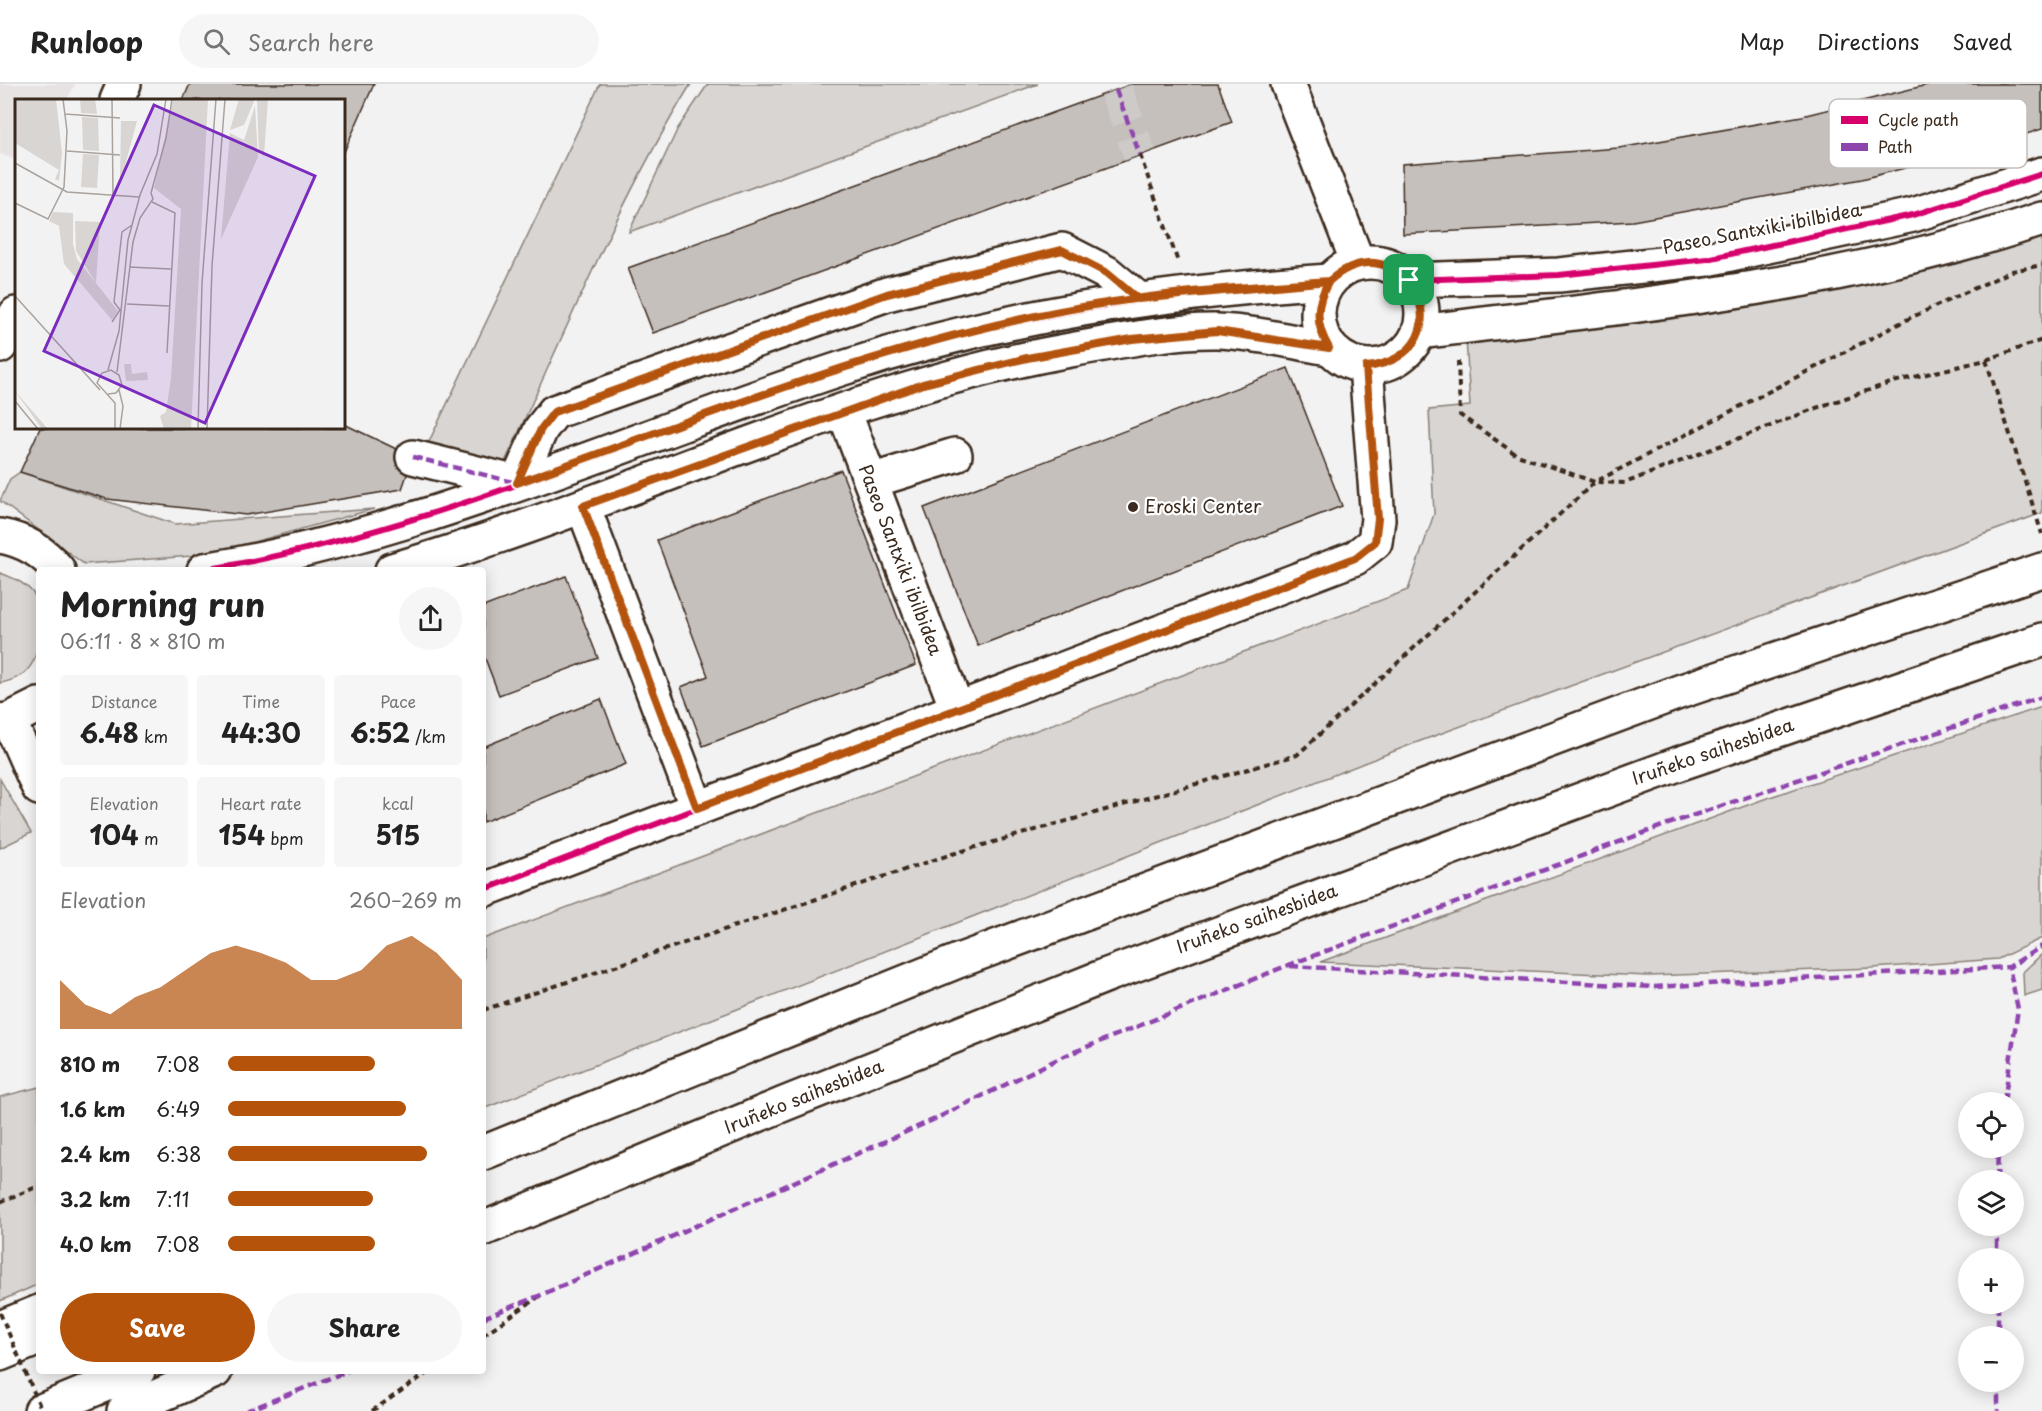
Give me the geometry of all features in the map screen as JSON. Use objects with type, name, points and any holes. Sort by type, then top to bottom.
[{"type":"main road","points":[[117,99],[124,84]]},
{"type":"main road","points":[[1288,84],[1358,263]]},
{"type":"main road","name":"Paseo Santxiki ibilbidea","points":[[1409,280],[1559,275],[1707,259],[1913,215],[2042,174]]},
{"type":"main road","points":[[1419,332],[1713,296],[1850,270],[1997,234],[2042,219]]},
{"type":"main road","points":[[517,483],[541,429],[554,412],[887,294],[1062,250],[1107,273],[1138,299]]},
{"type":"main road","points":[[1358,263],[1385,264],[1409,280],[1422,304],[1419,332],[1411,347],[1398,359],[1383,365],[1366,367],[1352,365],[1329,348],[1320,332],[1317,314],[1320,296],[1329,281],[1342,270],[1358,263]]},
{"type":"main road","points":[[218,567],[370,534],[840,369],[1023,318],[1138,299],[1329,281]]},
{"type":"main road","points":[[0,346],[15,316]]},
{"type":"main road","points":[[402,567],[583,506],[923,384],[1015,360],[1132,339],[1217,331],[1329,348]]},
{"type":"main road","points":[[486,889],[1355,558],[1375,542],[1378,519],[1366,367]]},
{"type":"main road","name":"Paseo Santxiki ibilbidea","points":[[844,411],[957,709]]},
{"type":"main road","points":[[871,481],[955,455]]},
{"type":"main road","points":[[413,457],[517,483]]},
{"type":"main road","points":[[583,506],[697,808]]},
{"type":"main road","points":[[1,535],[28,545],[51,560],[56,567]]},
{"type":"main road","points":[[486,1152],[970,956],[1679,692],[2042,570]]},
{"type":"main road","name":"Iruñeko saihesbidea","points":[[486,1228],[784,1104],[1118,971],[1678,764],[2042,640]]},
{"type":"main road","points":[[36,706],[4,720],[36,782]]},
{"type":"main road","points":[[486,1237],[593,1184]]},
{"type":"main road","points":[[0,1328],[36,1313]]},
{"type":"main road","points":[[0,1354],[36,1339]]},
{"type":"main road","points":[[42,1411],[131,1374]]},
{"type":"main road","points":[[124,1411],[208,1374]]},
{"type":"path","points":[[1140,155],[1182,272]]},
{"type":"path","points":[[486,1009],[952,854],[1297,754],[1594,482],[1910,318],[2012,272],[2042,265]]},
{"type":"path","points":[[1458,357],[1460,415],[1517,455],[1594,482],[1626,483],[1816,408],[1893,382],[1986,360],[2042,339]]},
{"type":"path","points":[[1986,360],[2042,534]]},
{"type":"path","points":[[0,1202],[36,1187]]},
{"type":"path","points":[[486,1333],[541,1295]]},
{"type":"path","points":[[0,1313],[42,1411]]},
{"type":"path","points":[[372,1411],[426,1374]]},
{"type":"shaded area","points":[[0,84],[75,84],[68,99],[15,99],[15,160],[0,154]]},
{"type":"shaded area","points":[[600,84],[691,84],[639,176],[615,224],[503,466],[425,450]]},
{"type":"shaded area","points":[[708,84],[1038,84],[629,232],[678,128]]},
{"type":"shaded area","points":[[2042,229],[2042,513],[1415,743],[486,1108],[486,938],[1408,590],[1434,514],[1429,410],[1470,406],[1466,338],[1745,306],[1932,263]]},
{"type":"shaded area","points":[[20,472],[175,524],[374,509],[206,555],[84,564],[0,501],[10,479]]},
{"type":"shaded area","points":[[0,573],[18,581],[36,598],[36,654],[28,670],[12,680],[0,683]]},
{"type":"shaded area","points":[[2042,707],[2042,938],[1998,959],[1873,968],[1649,976],[1320,962],[1767,798]]},
{"type":"shaded area","points":[[0,779],[31,833],[0,848]]},
{"type":"shaded area","points":[[2042,954],[2042,990],[2024,996],[2023,972]]},
{"type":"shaded area","points":[[36,1088],[36,1285],[0,1301],[0,1097]]},
{"type":"building","points":[[190,84],[374,84],[345,150],[345,99],[183,99]]},
{"type":"building","points":[[1132,84],[1218,84],[1232,122],[653,333],[628,268]]},
{"type":"building","points":[[1931,84],[2042,84],[2042,129],[2027,134],[2027,99],[1871,99]]},
{"type":"building","points":[[1829,109],[1829,168],[1905,168],[1862,179],[1633,221],[1403,234],[1402,164],[1619,148]]},
{"type":"building","name":"Eroski Center","points":[[1288,368],[1342,506],[978,646],[924,508]]},
{"type":"building","points":[[345,424],[413,457],[402,489],[246,515],[107,499],[20,472],[40,429],[345,429]]},
{"type":"building","points":[[841,470],[916,665],[703,746],[681,687],[708,676],[657,540]]},
{"type":"building","points":[[566,576],[598,658],[499,695],[486,661],[486,606]]},
{"type":"building","points":[[601,699],[626,764],[486,821],[486,746]]},
{"type":"tunnel","points":[[1116,90],[1140,155]]},
{"type":"marked path","points":[[1116,90],[1140,155]]},
{"type":"marked path","points":[[413,457],[517,483]]},
{"type":"marked path","points":[[486,1317],[541,1295],[935,1119],[1062,1057],[1286,966],[1665,825],[2042,697]]},
{"type":"marked path","points":[[1290,966],[1654,987],[2009,967],[2042,946]]},
{"type":"marked path","points":[[2006,1092],[2018,1009],[2009,967]]},
{"type":"marked path","points":[[1997,1170],[1998,1158]]},
{"type":"marked path","points":[[1997,1236],[1997,1248]]},
{"type":"marked path","points":[[1998,1314],[1998,1326]]},
{"type":"marked path","points":[[246,1411],[340,1374]]},
{"type":"marked path","points":[[1998,1392],[1998,1411]]},
{"type":"cycle path","points":[[1409,280],[1559,275],[1707,259],[1913,215],[2042,174]]},
{"type":"cycle path","points":[[219,567],[286,554],[446,509],[840,369],[960,334],[1081,309],[1143,300],[1329,281]]},
{"type":"cycle path","points":[[486,889],[1355,558],[1375,542],[1378,519],[1366,367]]},
{"type":"place","name":"Eroski Center","points":[[1133,507]]},
{"type":"route","points":[[1409,280],[1398,270],[1385,264],[1358,263],[1342,270],[1329,281],[1138,299],[1023,318],[911,347],[840,369],[517,483],[541,429],[554,412],[887,294],[1062,250],[1107,273],[1138,299],[1278,284],[1329,281],[1320,296],[1317,314],[1320,332],[1329,348],[1217,331],[1132,339],[1027,358],[923,384],[583,506],[697,808],[1355,558],[1375,542],[1378,519],[1366,367],[1383,365],[1398,359],[1411,347],[1419,332],[1422,304],[1409,280]]}]
